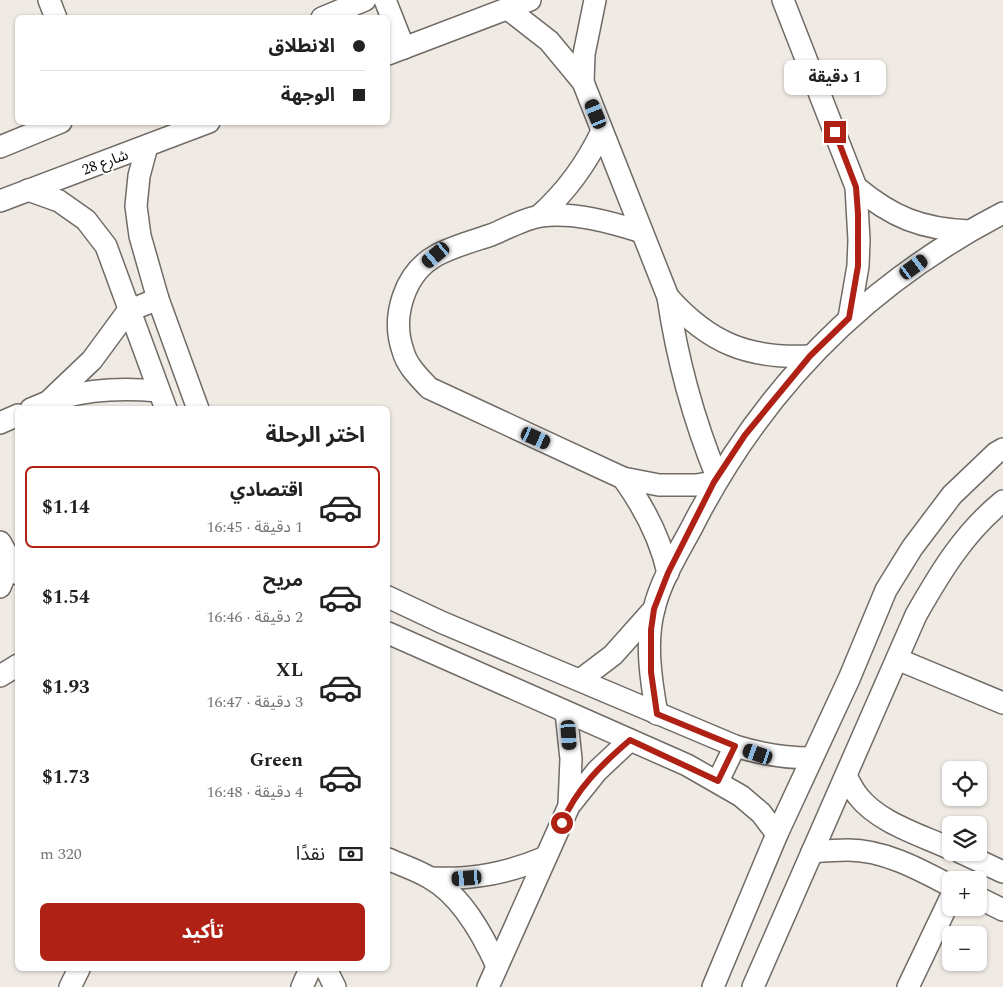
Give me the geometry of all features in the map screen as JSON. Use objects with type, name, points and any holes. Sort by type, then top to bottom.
[{"type":"street","points":[[49,0],[55,15]]},
{"type":"street","points":[[329,15],[365,0]]},
{"type":"street","points":[[385,0],[388,15]]},
{"type":"street","points":[[390,23],[396,51],[530,0]]},
{"type":"street","points":[[583,82],[587,35],[595,0]]},
{"type":"street","points":[[785,2],[856,187],[859,231],[858,266],[849,318]]},
{"type":"street","points":[[508,9],[549,41],[583,82],[668,297],[673,334],[691,406],[716,480]]},
{"type":"street","points":[[0,147],[54,125]]},
{"type":"street","name":"شارع 28","points":[[0,201],[201,125]]},
{"type":"street","points":[[539,216],[569,186],[582,169],[602,131]]},
{"type":"street","points":[[148,146],[139,176],[136,206],[140,236],[158,299],[197,406]]},
{"type":"street","points":[[856,187],[875,203],[896,216],[920,225],[944,230],[969,231]]},
{"type":"street","points":[[28,190],[59,201],[86,220],[106,246],[128,311],[162,400]]},
{"type":"street","points":[[657,714],[650,665],[654,609],[668,573],[716,480],[750,428],[810,356],[849,318],[895,281],[969,231],[1003,213]]},
{"type":"street","points":[[642,232],[581,217],[539,216],[436,255],[419,270],[406,288],[399,308],[398,331],[403,352],[414,372],[429,388],[623,478],[659,485],[696,485],[716,480]]},
{"type":"street","points":[[668,297],[685,317],[699,328],[730,346],[756,354],[783,357],[810,356]]},
{"type":"street","points":[[50,400],[92,360],[128,311],[158,299]]},
{"type":"street","points":[[37,406],[50,400],[104,389],[131,388],[162,400]]},
{"type":"street","points":[[0,423],[15,416]]},
{"type":"street","points":[[713,987],[777,834],[849,679],[886,590],[912,548],[952,495],[996,453],[1003,449]]},
{"type":"street","points":[[623,478],[656,533],[668,573]]},
{"type":"street","points":[[753,987],[916,615],[948,560],[984,517],[1003,501]]},
{"type":"street","points":[[0,587],[6,554]]},
{"type":"street","points":[[390,598],[441,622],[735,746],[758,754],[787,758],[812,758]]},
{"type":"street","points":[[580,680],[613,655],[654,609]]},
{"type":"street","points":[[428,652],[441,622]]},
{"type":"street","points":[[390,634],[718,781],[748,801],[777,834]]},
{"type":"street","points":[[898,658],[1003,702]]},
{"type":"street","points":[[0,676],[15,667]]},
{"type":"street","points":[[566,712],[571,759],[569,806]]},
{"type":"street","points":[[488,987],[569,806],[597,771],[630,740]]},
{"type":"street","points":[[718,781],[735,746]]},
{"type":"street","points":[[846,776],[858,797],[871,808],[893,823],[942,845]]},
{"type":"street","points":[[917,868],[930,839]]},
{"type":"street","points":[[812,852],[849,850],[880,855],[917,868],[942,881]]},
{"type":"street","points":[[393,867],[431,878],[455,879],[502,873],[546,857]]},
{"type":"street","points":[[979,861],[1003,872]]},
{"type":"street","points":[[431,878],[463,909],[480,933],[497,966]]},
{"type":"street","points":[[987,902],[1003,910]]},
{"type":"street","points":[[908,987],[942,916]]},
{"type":"street","points":[[70,987],[77,971]]},
{"type":"street","points":[[302,987],[309,971]]},
{"type":"street","points":[[327,971],[335,987]]},
{"type":"route","points":[[562,823],[569,806],[582,788],[630,740],[718,781],[735,746],[657,714],[653,693],[650,651],[654,609],[668,573],[714,482],[745,435],[776,394],[810,356],[849,318],[858,266],[859,240],[856,187],[835,132]]}]
